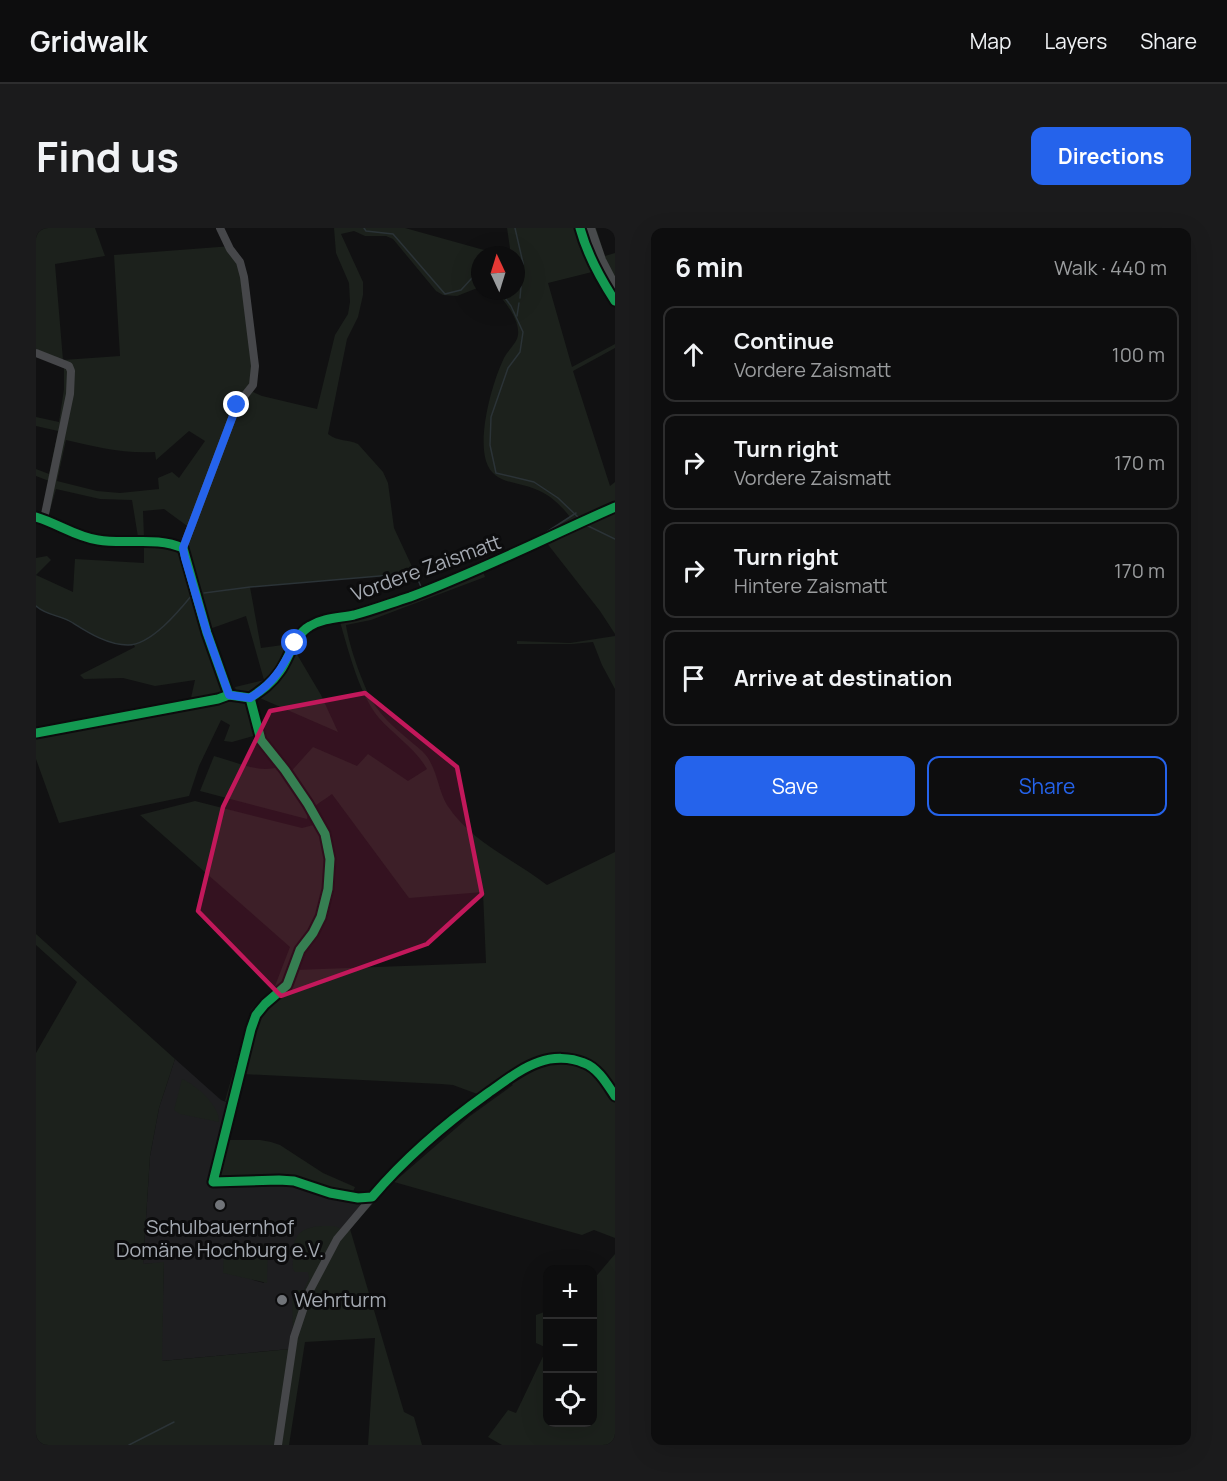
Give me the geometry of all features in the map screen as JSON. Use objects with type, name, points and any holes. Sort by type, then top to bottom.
[{"type":"main road","points":[[590,228],[601,260],[615,287]]},
{"type":"street","points":[[36,353],[69,366],[71,371],[70,394],[40,518],[69,531],[98,540],[168,541],[183,548],[237,405],[253,385],[255,366],[244,277],[240,262],[230,249],[220,228]]},
{"type":"street","name":"Vordere Zaismatt","points":[[183,548],[207,633],[229,695],[250,698],[270,684],[281,670],[295,643],[310,626],[323,620],[375,609],[421,593],[511,556],[587,518],[615,507]]},
{"type":"street","points":[[278,1445],[294,1337],[309,1292],[337,1239],[396,1169],[466,1108],[509,1078],[539,1062],[561,1058],[584,1062],[591,1067],[615,1096]]},
{"type":"highlighted area","points":[[365,693],[457,767],[482,894],[427,944],[281,996],[198,911],[223,807],[270,711]]},
{"type":"shaded area","points":[[36,228],[95,228],[105,256],[55,264],[63,360],[120,356],[114,255],[232,246],[246,278],[253,392],[317,409],[335,335],[348,314],[350,302],[349,283],[336,253],[334,228],[405,228],[471,246],[471,291],[457,296],[443,295],[436,291],[393,239],[386,236],[365,236],[354,231],[341,234],[363,282],[363,295],[358,317],[347,339],[328,434],[358,444],[383,472],[388,483],[394,528],[415,573],[250,587],[261,648],[290,644],[303,626],[367,610],[419,591],[526,544],[570,517],[559,504],[540,491],[506,481],[494,474],[486,461],[485,423],[491,394],[504,358],[518,335],[517,323],[503,300],[525,300],[525,246],[510,246],[507,228],[596,228],[605,256],[615,253],[615,305],[596,271],[548,283],[572,367],[615,344],[615,348],[573,371],[610,486],[615,482],[615,634],[600,611],[546,542],[483,572],[485,577],[371,620],[346,625],[358,668],[371,699],[386,719],[427,757],[447,805],[468,830],[547,885],[615,852],[615,1238],[594,1230],[582,1235],[394,1182],[470,1116],[513,1085],[508,1081],[472,1107],[421,1150],[390,1181],[350,1229],[404,1412],[414,1417],[422,1445],[368,1445],[375,1338],[305,1342],[289,1445],[36,1445],[36,1053],[77,982],[36,945],[36,934],[175,1059],[159,1108],[150,1156],[143,1264],[164,1262],[162,1361],[290,1349],[293,1330],[292,1294],[296,1290],[304,1290],[309,1279],[308,1272],[295,1272],[293,1269],[296,1238],[300,1233],[313,1227],[335,1226],[341,1229],[395,1167],[427,1136],[480,1095],[453,1085],[243,1074],[234,1105],[225,1101],[251,1010],[275,986],[290,947],[140,815],[195,801],[302,828],[321,823],[330,849],[329,893],[320,921],[300,956],[295,970],[486,963],[483,892],[409,898],[332,794],[313,808],[307,819],[200,791],[214,756],[256,768],[281,766],[287,776],[313,747],[357,766],[368,754],[408,781],[427,769],[417,755],[379,718],[372,708],[355,672],[340,622],[325,625],[308,634],[295,651],[321,695],[338,732],[248,693],[236,691],[235,687],[264,680],[246,616],[204,631],[224,699],[241,700],[249,704],[257,735],[232,742],[224,741],[230,725],[221,720],[199,766],[189,796],[59,823],[36,759],[36,732],[45,729],[46,733],[137,716],[135,710],[191,698],[195,680],[155,686],[123,678],[84,679],[80,675],[135,647],[134,645],[109,642],[36,606],[36,575],[73,592],[75,559],[144,563],[144,544],[187,549],[194,531],[164,509],[143,511],[144,538],[138,537],[132,500],[100,499],[56,489],[48,517],[49,481],[36,476],[36,469],[49,474],[58,431],[36,426],[36,417],[59,422],[64,389],[64,366],[36,355]],"holes":[[[189,431],[205,441],[179,478],[172,472],[158,478],[159,489],[120,493],[97,491],[57,481],[66,440],[121,451],[155,452],[156,460]]]},
{"type":"shaded area","points":[[47,556],[51,560],[36,575],[36,558]]},
{"type":"shaded area","points":[[615,636],[615,689],[593,642],[572,644],[517,644],[517,641],[570,643]]},
{"type":"shaded area","points":[[175,1059],[221,1100],[234,1105],[217,1173],[219,1178],[287,1174],[331,1193],[370,1195],[341,1229],[290,1349],[161,1361],[164,1263],[143,1264],[150,1156],[159,1108]],"holes":[[[224,1244],[268,1245],[264,1283],[253,1280],[224,1256]]]},
{"type":"shaded area","points":[[182,1079],[206,1097],[216,1109],[219,1122],[180,1114],[174,1110]]},
{"type":"shaded area","points":[[226,1140],[260,1140],[280,1145],[323,1173],[355,1187],[352,1194],[331,1193],[287,1174],[219,1178],[217,1173]]},
{"type":"shaded area","points":[[224,1243],[268,1244],[267,1283],[223,1273]]},
{"type":"shaded area","points":[[615,1254],[615,1445],[502,1445],[488,1437],[508,1410],[516,1413],[543,1356],[543,1427],[597,1427],[597,1275]]},
{"type":"shaded area","points":[[543,1312],[543,1346],[536,1343],[536,1315]]},
{"type":"waterway","points":[[364,228],[366,231],[393,234],[445,294],[461,290],[471,279]]},
{"type":"waterway","points":[[515,228],[519,246]]},
{"type":"waterway","points":[[507,300],[523,332],[520,352],[508,368],[491,417],[490,445],[496,473],[534,482],[558,498],[579,518]]},
{"type":"waterway","points":[[517,316],[519,303]]},
{"type":"waterway","points":[[536,539],[576,513]]},
{"type":"waterway","points":[[584,524],[615,539]]},
{"type":"waterway","points":[[204,593],[415,573],[422,589]]},
{"type":"waterway","points":[[36,606],[45,612],[68,620],[99,638],[128,645],[137,644],[155,633],[192,595]]},
{"type":"waterway","points":[[129,1445],[174,1422]]},
{"type":"cycle path","points":[[580,228],[594,266],[615,301]]},
{"type":"cycle path","points":[[36,733],[229,695],[250,698],[274,679],[300,635],[315,623],[361,613],[436,587],[615,507]]},
{"type":"cycle path","points":[[36,517],[90,538],[109,541],[162,542],[183,548],[207,633],[229,695]]},
{"type":"cycle path","points":[[250,698],[261,740],[285,770],[325,834],[330,859],[328,889],[321,917],[313,933],[300,950],[287,985],[256,1015],[213,1182],[294,1181],[330,1193],[358,1198],[372,1197],[413,1154],[457,1116],[513,1076],[544,1060],[567,1059],[589,1065],[602,1077],[615,1096]]},
{"type":"place","name":"Schulbauernhof Domäne Hochburg e.V.","points":[[220,1205]]},
{"type":"place","name":"Wehrturm","points":[[282,1300]]},
{"type":"route","points":[[237,405],[183,548],[185,558],[207,633],[229,695],[250,698],[259,693],[281,670],[295,643]]}]
